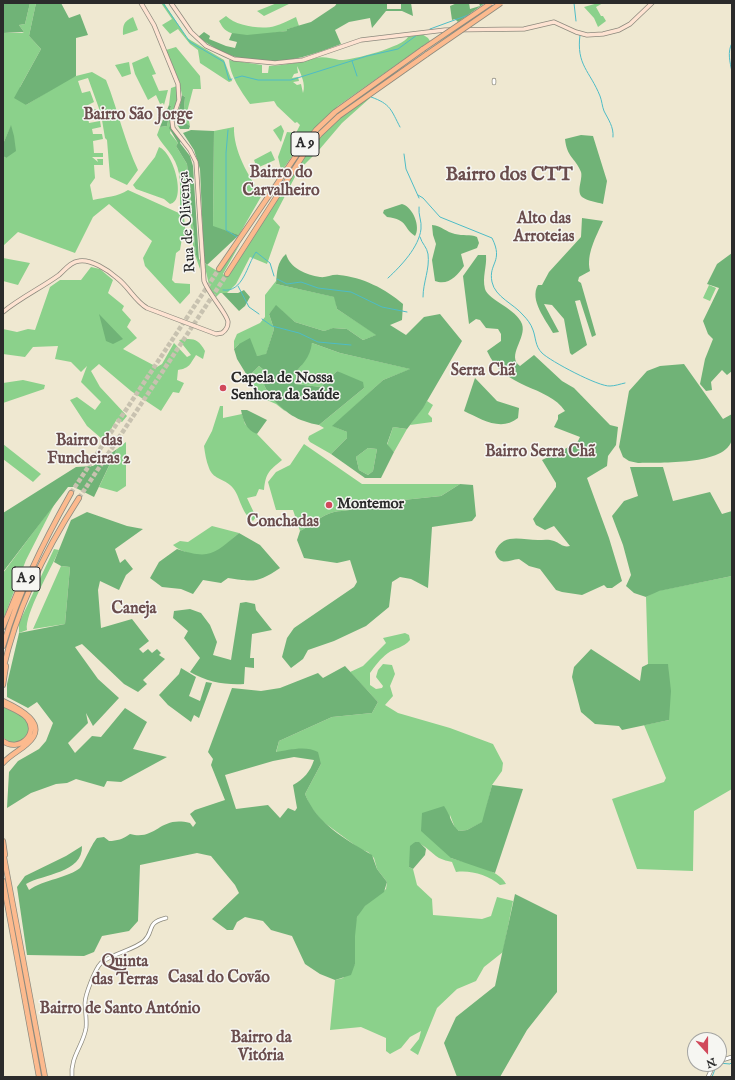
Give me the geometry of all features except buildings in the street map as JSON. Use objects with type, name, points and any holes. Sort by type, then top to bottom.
[{"type":"highway","name":"A 9","points":[[219,269],[300,150],[316,130],[335,112],[423,49],[491,3]]},
{"type":"highway","name":"A 9","points":[[227,274],[304,154],[320,134],[339,116],[501,3]]},
{"type":"highway","name":"A 9","points":[[3,646],[24,583],[42,544],[71,493]]},
{"type":"highway","name":"A 9","points":[[3,670],[12,635],[26,593],[38,567],[79,498]]},
{"type":"highway","points":[[3,628],[40,543],[59,516]]},
{"type":"highway","points":[[3,685],[12,635]]},
{"type":"highway","points":[[3,701],[27,713],[33,722],[34,728],[29,742],[3,763]]},
{"type":"highway","points":[[3,704],[26,717],[30,724],[31,731],[27,740],[21,744],[11,745],[3,741]]},
{"type":"highway","points":[[3,841],[11,907],[39,1077]]},
{"type":"highway","points":[[3,852],[9,882]]},
{"type":"highway","points":[[3,881],[11,907],[45,1077]]},
{"type":"main road","name":"Rua de Olivença","points":[[3,312],[48,283],[73,262],[81,260],[94,264],[114,275],[138,301],[148,308],[216,334],[223,333],[227,327],[228,320],[209,294],[204,281],[196,162],[190,150],[175,131],[173,125],[179,93],[178,84],[148,14],[141,3]]},
{"type":"main road","points":[[172,3],[185,24],[198,40],[228,57],[241,61],[275,63],[296,62],[362,40],[445,30],[485,28],[525,29],[554,22],[576,32],[587,35],[602,34],[619,30],[630,24],[652,3]]},
{"type":"street","points":[[72,1077],[71,1067],[73,1059],[86,1027],[86,996],[98,966],[107,959],[144,941],[155,921],[166,918]]},
{"type":"green space","points":[[3,3],[30,3],[25,24],[19,25],[24,32],[3,33]]},
{"type":"green space","points":[[30,3],[36,3],[29,36],[41,49],[20,87],[26,105],[72,77],[92,72],[106,80],[129,149],[138,170],[127,185],[110,177],[107,140],[105,138],[101,114],[88,78],[78,81],[82,93],[90,91],[94,102],[86,106],[87,112],[96,109],[98,114],[88,118],[89,123],[100,121],[101,127],[92,129],[93,134],[102,134],[103,139],[93,141],[94,153],[103,153],[103,157],[92,157],[98,162],[97,159],[103,159],[103,165],[94,165],[95,178],[90,185],[93,200],[116,195],[128,190],[181,214],[184,217],[186,236],[182,238],[180,250],[176,253],[172,280],[175,283],[190,284],[190,293],[180,304],[145,266],[143,258],[152,241],[109,204],[93,217],[75,253],[18,232],[3,246],[3,156],[6,158],[11,126],[3,144],[3,33],[24,32],[19,25],[25,24]]},
{"type":"green space","points":[[36,3],[61,3],[69,18],[80,14],[88,35],[76,38],[76,76],[26,105],[14,98],[41,49],[29,36]]},
{"type":"green space","points":[[161,3],[164,3],[187,38],[224,60],[232,81],[229,82],[200,63],[198,50],[190,44],[178,29],[170,34],[162,25],[172,19]]},
{"type":"green space","points":[[277,3],[291,3],[264,16],[257,11]]},
{"type":"green space","points":[[337,3],[387,3],[387,9],[401,9],[401,3],[411,3],[413,16],[402,11],[386,11],[372,28],[370,18],[349,22],[335,30],[341,44],[303,57],[285,61],[251,61],[234,56],[216,48],[198,37],[204,32],[210,36],[209,39],[235,48],[237,42],[229,40],[232,33],[247,35],[287,31],[287,29],[311,22],[335,6]]},
{"type":"green space","points":[[457,3],[469,3],[470,9],[480,6],[479,3],[485,3],[458,22],[455,19],[452,20],[450,6]]},
{"type":"green space","points":[[603,3],[596,7],[606,21],[598,27],[594,18],[584,7]]},
{"type":"green space","points":[[226,16],[242,25],[263,28],[278,25],[296,17],[299,26],[287,29],[287,31],[256,35],[240,35],[233,34],[223,28],[219,21]]},
{"type":"green space","points":[[133,17],[138,30],[123,35],[124,24]]},
{"type":"green space","points":[[422,34],[430,41],[338,106],[303,141],[281,170],[278,157],[287,132],[296,133],[300,125],[297,122],[295,123],[277,106],[274,101],[250,104],[231,72],[229,60],[262,65],[262,73],[268,73],[269,66],[287,64],[318,57],[345,60],[364,56],[397,45],[408,37]],"holes":[[[297,66],[303,83],[303,93],[301,84],[297,85],[293,82],[299,81],[298,77],[292,78],[294,74],[298,73]]]},
{"type":"green space","points":[[176,47],[200,76],[201,89],[193,89],[187,112],[190,126],[183,121],[185,97],[182,95],[179,81],[166,50]]},
{"type":"green space","points":[[148,56],[156,74],[152,75],[159,91],[168,90],[164,105],[163,103],[160,104],[156,95],[148,100],[135,74],[132,63]]},
{"type":"green space","points":[[129,62],[131,74],[122,77],[115,65]]},
{"type":"green space","points":[[177,86],[178,97],[170,133],[178,143],[176,146],[187,164],[196,255],[200,260],[200,269],[194,252],[189,214],[183,210],[180,205],[179,173],[172,156],[157,135],[160,127],[167,126],[171,106],[169,105],[171,88]]},
{"type":"green space","points":[[182,95],[185,97],[183,121],[190,126],[189,129],[180,129],[176,123]]},
{"type":"green space","points":[[368,97],[370,98],[342,123],[319,150],[298,171],[273,219],[280,227],[267,264],[250,257],[236,284],[227,293],[220,293],[216,297],[210,289],[204,263],[219,272],[240,244],[223,274],[227,277],[285,185],[323,134],[333,123]]},
{"type":"green space","points":[[169,105],[171,106],[167,126],[160,127]]},
{"type":"green space","points":[[11,125],[16,151],[6,158],[3,156],[3,144]]},
{"type":"green space","points":[[281,125],[284,131],[281,142],[273,130]]},
{"type":"green space","points":[[170,126],[181,139],[180,143],[190,156],[193,166],[199,261],[196,255],[187,164],[176,146],[178,143],[169,128]]},
{"type":"green space","points":[[234,127],[234,136],[239,154],[247,172],[262,195],[239,235],[213,227],[214,131]]},
{"type":"green space","points":[[191,130],[214,131],[213,226],[239,235],[207,265],[204,262],[200,169],[194,150],[183,133]]},
{"type":"green space","points":[[581,135],[593,136],[607,181],[603,204],[587,200],[580,194],[581,172],[569,154],[565,139]]},
{"type":"green space","points":[[159,147],[164,151],[174,167],[178,186],[178,195],[175,201],[170,204],[164,199],[136,189],[133,185],[155,157]]},
{"type":"green space","points":[[271,151],[275,160],[257,168],[254,160]]},
{"type":"green space","points":[[402,204],[413,213],[417,228],[415,236],[402,222],[394,218],[387,217],[383,213],[384,210]]},
{"type":"green space","points":[[582,218],[603,221],[589,258],[590,271],[579,277],[578,281],[581,283],[596,335],[592,337],[580,300],[575,301],[587,345],[572,355],[570,353],[564,319],[552,305],[544,304],[559,332],[553,333],[537,303],[536,291],[538,285],[542,285],[549,272],[581,237]]},
{"type":"green space","points":[[432,225],[455,234],[477,237],[479,243],[477,248],[461,254],[464,266],[452,279],[444,282],[435,281],[432,260],[436,244]]},
{"type":"green space","points":[[732,253],[732,371],[727,375],[722,370],[711,382],[712,390],[706,391],[700,384],[705,359],[713,339],[708,334],[703,321],[719,288],[707,284],[717,264]]},
{"type":"green space","points":[[286,254],[288,259],[295,267],[309,275],[322,277],[336,275],[348,276],[365,281],[389,293],[403,304],[402,320],[390,325],[406,335],[424,317],[440,314],[462,341],[423,408],[407,429],[393,427],[387,444],[394,452],[381,478],[365,478],[331,454],[347,438],[347,432],[332,426],[383,380],[410,369],[340,353],[312,343],[307,357],[292,376],[295,384],[321,387],[337,371],[363,382],[364,388],[319,425],[298,419],[281,407],[267,391],[264,385],[266,378],[265,371],[259,366],[248,377],[237,359],[234,349],[239,344],[250,338],[257,356],[266,354],[274,329],[269,314],[276,305],[295,322],[324,331],[333,328],[347,329],[363,340],[376,335],[337,309],[334,297],[276,284],[278,268]],"holes":[[[368,448],[377,449],[373,471],[368,475],[359,470],[356,457]]]},
{"type":"green space","points":[[478,255],[486,255],[484,280],[487,293],[515,314],[522,324],[522,335],[515,357],[516,362],[520,366],[534,355],[562,381],[574,388],[610,425],[618,427],[616,445],[608,456],[607,466],[587,478],[609,538],[622,581],[612,588],[607,588],[604,585],[582,595],[562,592],[556,590],[540,569],[529,566],[519,559],[505,562],[499,560],[497,557],[495,552],[498,546],[508,539],[514,538],[550,540],[563,546],[570,546],[554,526],[545,530],[536,525],[533,519],[556,487],[556,483],[542,460],[577,443],[580,437],[554,427],[558,419],[558,415],[565,411],[557,403],[548,396],[515,380],[504,373],[495,364],[487,351],[501,341],[501,334],[498,329],[486,328],[480,320],[476,319],[469,324],[463,276]]},
{"type":"green space","points":[[3,258],[30,263],[18,285],[3,281]]},
{"type":"green space","points":[[91,267],[100,269],[113,280],[108,293],[124,306],[122,310],[131,320],[127,327],[137,338],[123,349],[157,367],[162,364],[174,343],[187,357],[191,355],[179,340],[191,339],[197,341],[205,351],[203,359],[196,355],[187,367],[178,370],[177,380],[184,383],[179,393],[173,392],[161,411],[131,391],[99,364],[91,371],[100,387],[127,416],[122,422],[117,419],[107,436],[113,442],[109,445],[87,426],[70,400],[77,397],[95,410],[101,402],[81,382],[87,366],[81,372],[71,362],[55,359],[58,346],[33,347],[25,357],[3,354],[3,329],[17,332],[28,329],[35,330],[50,287],[60,280],[81,280]]},
{"type":"green space","points":[[276,281],[276,284],[335,297],[337,309],[377,335],[363,340],[347,329],[334,328],[324,331],[295,322],[276,306],[269,314],[274,329],[266,355],[257,356],[239,344],[234,349],[234,341],[237,334],[260,323],[265,317],[265,295]]},
{"type":"green space","points":[[709,285],[716,288],[710,301],[703,298]]},
{"type":"green space","points":[[244,290],[250,297],[245,306],[239,311],[222,293],[238,293]]},
{"type":"green space","points":[[99,314],[123,339],[113,344],[106,341]]},
{"type":"green space","points":[[312,343],[340,353],[411,369],[383,380],[333,426],[347,432],[347,438],[331,454],[310,442],[308,439],[309,436],[324,428],[319,425],[364,388],[337,371],[321,387],[295,384],[291,376],[301,366]]},
{"type":"green space","points":[[684,364],[723,419],[732,414],[732,439],[727,448],[718,454],[691,461],[638,463],[629,461],[623,457],[619,447],[629,391],[647,371],[660,366]]},
{"type":"green space","points":[[259,366],[265,371],[266,378],[264,385],[267,391],[286,412],[276,404],[260,397],[248,377]]},
{"type":"green space","points":[[475,378],[497,401],[519,408],[518,418],[505,424],[498,424],[491,423],[464,411]]},
{"type":"green space","points":[[23,380],[45,385],[44,389],[3,403],[3,383]]},
{"type":"green space","points":[[427,401],[433,405],[428,414],[432,418],[432,422],[410,425]]},
{"type":"green space","points":[[220,406],[223,406],[223,418],[242,414],[245,424],[257,434],[282,460],[267,475],[264,490],[259,489],[256,496],[247,498],[256,517],[253,521],[248,517],[242,508],[234,489],[213,474],[207,463],[204,446],[212,431]]},
{"type":"green space","points":[[241,410],[247,410],[267,420],[257,434],[250,430],[244,421]]},
{"type":"green space","points":[[393,427],[407,429],[394,452],[387,445]]},
{"type":"green space","points":[[126,442],[126,486],[117,492],[99,487],[117,449]]},
{"type":"green space","points":[[3,444],[41,474],[33,482],[3,459]]},
{"type":"green space","points":[[304,444],[362,484],[460,484],[441,496],[365,504],[353,509],[329,513],[300,531],[293,510],[276,510],[268,482],[276,472],[290,465]]},
{"type":"green space","points":[[368,448],[377,449],[373,471],[368,475],[359,470],[356,457]]},
{"type":"green space","points":[[117,449],[94,497],[74,487],[68,487],[3,572],[3,513],[76,467],[93,466]]},
{"type":"green space","points":[[630,467],[663,467],[673,501],[710,492],[722,514],[732,511],[732,576],[659,591],[646,597],[634,593],[626,586],[631,575],[623,545],[612,516],[624,501],[638,496]]},
{"type":"green space","points":[[460,484],[473,485],[476,516],[472,521],[432,527],[428,588],[411,579],[400,577],[392,582],[389,607],[366,626],[334,641],[308,650],[303,659],[291,668],[282,657],[287,638],[294,628],[354,587],[357,582],[350,560],[337,563],[304,558],[297,540],[300,531],[329,513],[353,509],[365,504],[441,496]]},
{"type":"green space","points":[[55,503],[26,560],[3,620],[3,573]]},
{"type":"green space","points":[[87,512],[127,526],[143,529],[115,549],[120,563],[125,559],[133,569],[126,575],[119,590],[100,581],[98,590],[101,628],[132,619],[149,641],[139,649],[143,653],[148,649],[152,653],[157,649],[161,653],[159,655],[165,659],[143,680],[147,684],[138,692],[124,684],[82,644],[75,647],[98,679],[119,698],[93,726],[86,713],[88,723],[68,743],[75,753],[92,736],[101,737],[125,708],[147,722],[133,749],[167,757],[121,782],[107,781],[104,787],[76,779],[31,793],[7,808],[9,772],[18,761],[39,749],[46,741],[53,723],[37,702],[28,708],[7,697],[7,684],[19,633],[65,624],[70,567],[61,566],[54,562],[71,520]]},
{"type":"green space","points":[[212,526],[239,533],[217,552],[208,555],[190,553],[180,550],[173,545],[180,541],[188,542]]},
{"type":"green space","points":[[239,533],[260,545],[280,568],[261,579],[250,581],[228,578],[221,583],[203,580],[193,594],[181,589],[162,587],[150,578],[159,562],[177,549],[197,554],[211,553],[223,546]]},
{"type":"green space","points":[[54,549],[59,550],[34,603],[27,623],[27,630],[19,633],[19,623]]},
{"type":"green space","points":[[61,566],[70,567],[65,624],[33,629]]},
{"type":"green space","points":[[732,576],[732,789],[694,811],[693,871],[637,869],[612,799],[664,782],[666,778],[644,725],[669,720],[668,664],[648,664],[646,597],[657,591]]},
{"type":"green space","points":[[246,602],[255,604],[256,610],[272,630],[252,634],[250,658],[254,658],[254,668],[245,667],[244,684],[216,682],[190,672],[200,658],[184,638],[188,631],[173,618],[174,611],[190,609],[201,613],[210,625],[217,642],[213,655],[231,660],[240,603]]},
{"type":"green space","points":[[405,633],[409,635],[410,640],[405,645],[388,653],[378,663],[370,673],[370,685],[376,689],[382,688],[383,686],[376,677],[378,670],[383,664],[392,665],[395,674],[390,686],[393,696],[385,705],[398,713],[450,728],[493,744],[503,763],[502,771],[492,785],[483,822],[467,830],[459,831],[455,828],[450,815],[451,858],[489,870],[497,874],[506,884],[500,885],[490,878],[473,873],[456,872],[452,862],[439,858],[424,846],[415,842],[409,867],[413,869],[417,885],[432,899],[433,915],[482,919],[491,916],[497,897],[513,901],[503,952],[484,967],[476,981],[457,989],[437,1008],[418,1055],[410,1050],[419,1039],[421,1031],[410,1037],[401,1048],[390,1054],[386,1051],[386,1038],[361,1027],[330,1030],[335,980],[343,978],[355,964],[355,933],[357,917],[366,905],[386,889],[387,882],[377,869],[374,858],[368,852],[360,849],[322,821],[310,806],[305,794],[321,764],[297,749],[276,753],[279,741],[332,717],[372,713],[378,702],[350,672],[363,666],[386,643],[383,638]]},
{"type":"green space","points":[[591,649],[640,681],[642,667],[648,664],[668,664],[671,691],[669,720],[622,730],[619,726],[595,724],[581,712],[572,677],[574,667]]},
{"type":"green space","points":[[345,666],[378,702],[372,713],[332,717],[279,741],[276,752],[303,748],[318,752],[321,764],[305,794],[310,805],[324,822],[333,830],[372,855],[377,869],[387,882],[384,892],[365,906],[357,917],[355,964],[351,975],[335,980],[320,974],[305,964],[292,936],[271,930],[263,921],[245,917],[237,922],[233,930],[227,930],[212,919],[239,893],[235,885],[211,856],[197,853],[140,865],[138,921],[129,931],[102,936],[94,952],[84,956],[27,955],[17,887],[25,876],[66,856],[82,846],[81,855],[76,862],[69,867],[26,884],[29,890],[76,871],[80,868],[97,838],[104,837],[109,841],[112,841],[130,834],[146,834],[171,822],[180,821],[190,823],[193,827],[196,823],[190,814],[195,810],[225,800],[211,765],[213,759],[208,752],[232,688],[261,691],[280,688],[318,673],[323,678]],"holes":[[[294,757],[314,760],[306,775],[293,785],[297,808],[295,811],[288,808],[280,818],[268,805],[236,809],[225,775],[273,761]]]},
{"type":"green space","points":[[181,668],[196,677],[189,696],[200,701],[206,682],[212,683],[199,718],[194,715],[191,722],[168,705],[159,695],[179,674]]},
{"type":"green space","points":[[3,707],[22,716],[28,723],[28,735],[19,742],[10,742],[3,737]]},
{"type":"green space","points":[[492,785],[523,789],[495,873],[451,858],[421,831],[422,813],[444,806],[454,826],[459,831],[467,830],[482,822]]},
{"type":"green space","points":[[415,842],[419,842],[426,849],[425,855],[413,869],[409,867],[410,846]]},
{"type":"green space","points":[[515,894],[557,915],[557,992],[527,1030],[500,1077],[457,1077],[444,1043],[456,1017],[495,986]]},
{"type":"waterway","points":[[163,3],[190,42],[224,62],[229,80],[232,79]]},
{"type":"waterway","points":[[574,3],[576,21]]},
{"type":"waterway","points":[[485,9],[492,7]]},
{"type":"waterway","points":[[430,29],[471,14]]},
{"type":"waterway","points":[[235,78],[242,76],[258,80],[291,80],[367,56],[398,49],[417,35]]},
{"type":"waterway","points":[[580,35],[579,45],[582,61],[600,96],[604,111],[612,126],[613,137]]},
{"type":"waterway","points":[[732,43],[729,53],[732,72]]},
{"type":"waterway","points":[[352,61],[357,76]]},
{"type":"waterway","points":[[371,97],[383,102],[390,108],[400,127]]},
{"type":"waterway","points":[[228,130],[226,153],[226,230],[237,237]]},
{"type":"waterway","points":[[404,154],[406,169],[419,198]]},
{"type":"waterway","points":[[418,195],[423,198],[440,217],[492,238],[496,252],[491,276],[494,287],[497,292],[529,322],[538,348],[542,353],[564,367],[604,385],[610,386],[625,383]]},
{"type":"waterway","points":[[388,278],[404,262],[417,243],[421,229],[419,207]]},
{"type":"waterway","points":[[420,237],[426,247],[428,260],[423,297]]},
{"type":"waterway","points":[[223,290],[230,290],[240,283],[256,252],[270,263],[274,276]]},
{"type":"waterway","points":[[277,279],[287,284],[301,282],[318,288],[351,292],[382,307],[407,312]]},
{"type":"waterway","points":[[238,286],[249,307],[259,314]]},
{"type":"waterway","points":[[262,319],[272,326],[299,333],[318,342],[351,345]]},
{"type":"waterway","points":[[727,1064],[730,1064],[732,1062]]},
{"type":"waterway","points":[[712,1077],[714,1072]]},
{"type":"tunnel","points":[[71,493],[219,269]]},
{"type":"tunnel","points":[[79,498],[227,274]]},
{"type":"place","name":"Capela de Nossa Senhora da Saúde","points":[[223,388]]},
{"type":"place","name":"Montemor","points":[[329,505]]},
{"type":"district","name":"Bairro São Jorge","points":[[138,116]]},
{"type":"district","name":"Bairro dos CTT","points":[[509,176]]},
{"type":"district","name":"Bairro do Carvalheiro","points":[[281,183]]},
{"type":"district","name":"Alto das Arroteias","points":[[544,229]]},
{"type":"district","name":"Serra Chã","points":[[483,372]]},
{"type":"district","name":"Bairro das Funcheiras 2","points":[[89,451]]},
{"type":"district","name":"Bairro Serra Chã","points":[[540,453]]},
{"type":"district","name":"Conchadas","points":[[283,523]]},
{"type":"district","name":"Caneja","points":[[134,610]]},
{"type":"district","name":"Quinta das Terras","points":[[125,972]]},
{"type":"district","name":"Casal do Covão","points":[[219,979]]},
{"type":"district","name":"Bairro de Santo António","points":[[120,1010]]},
{"type":"district","name":"Bairro da Vitória","points":[[261,1048]]}]
